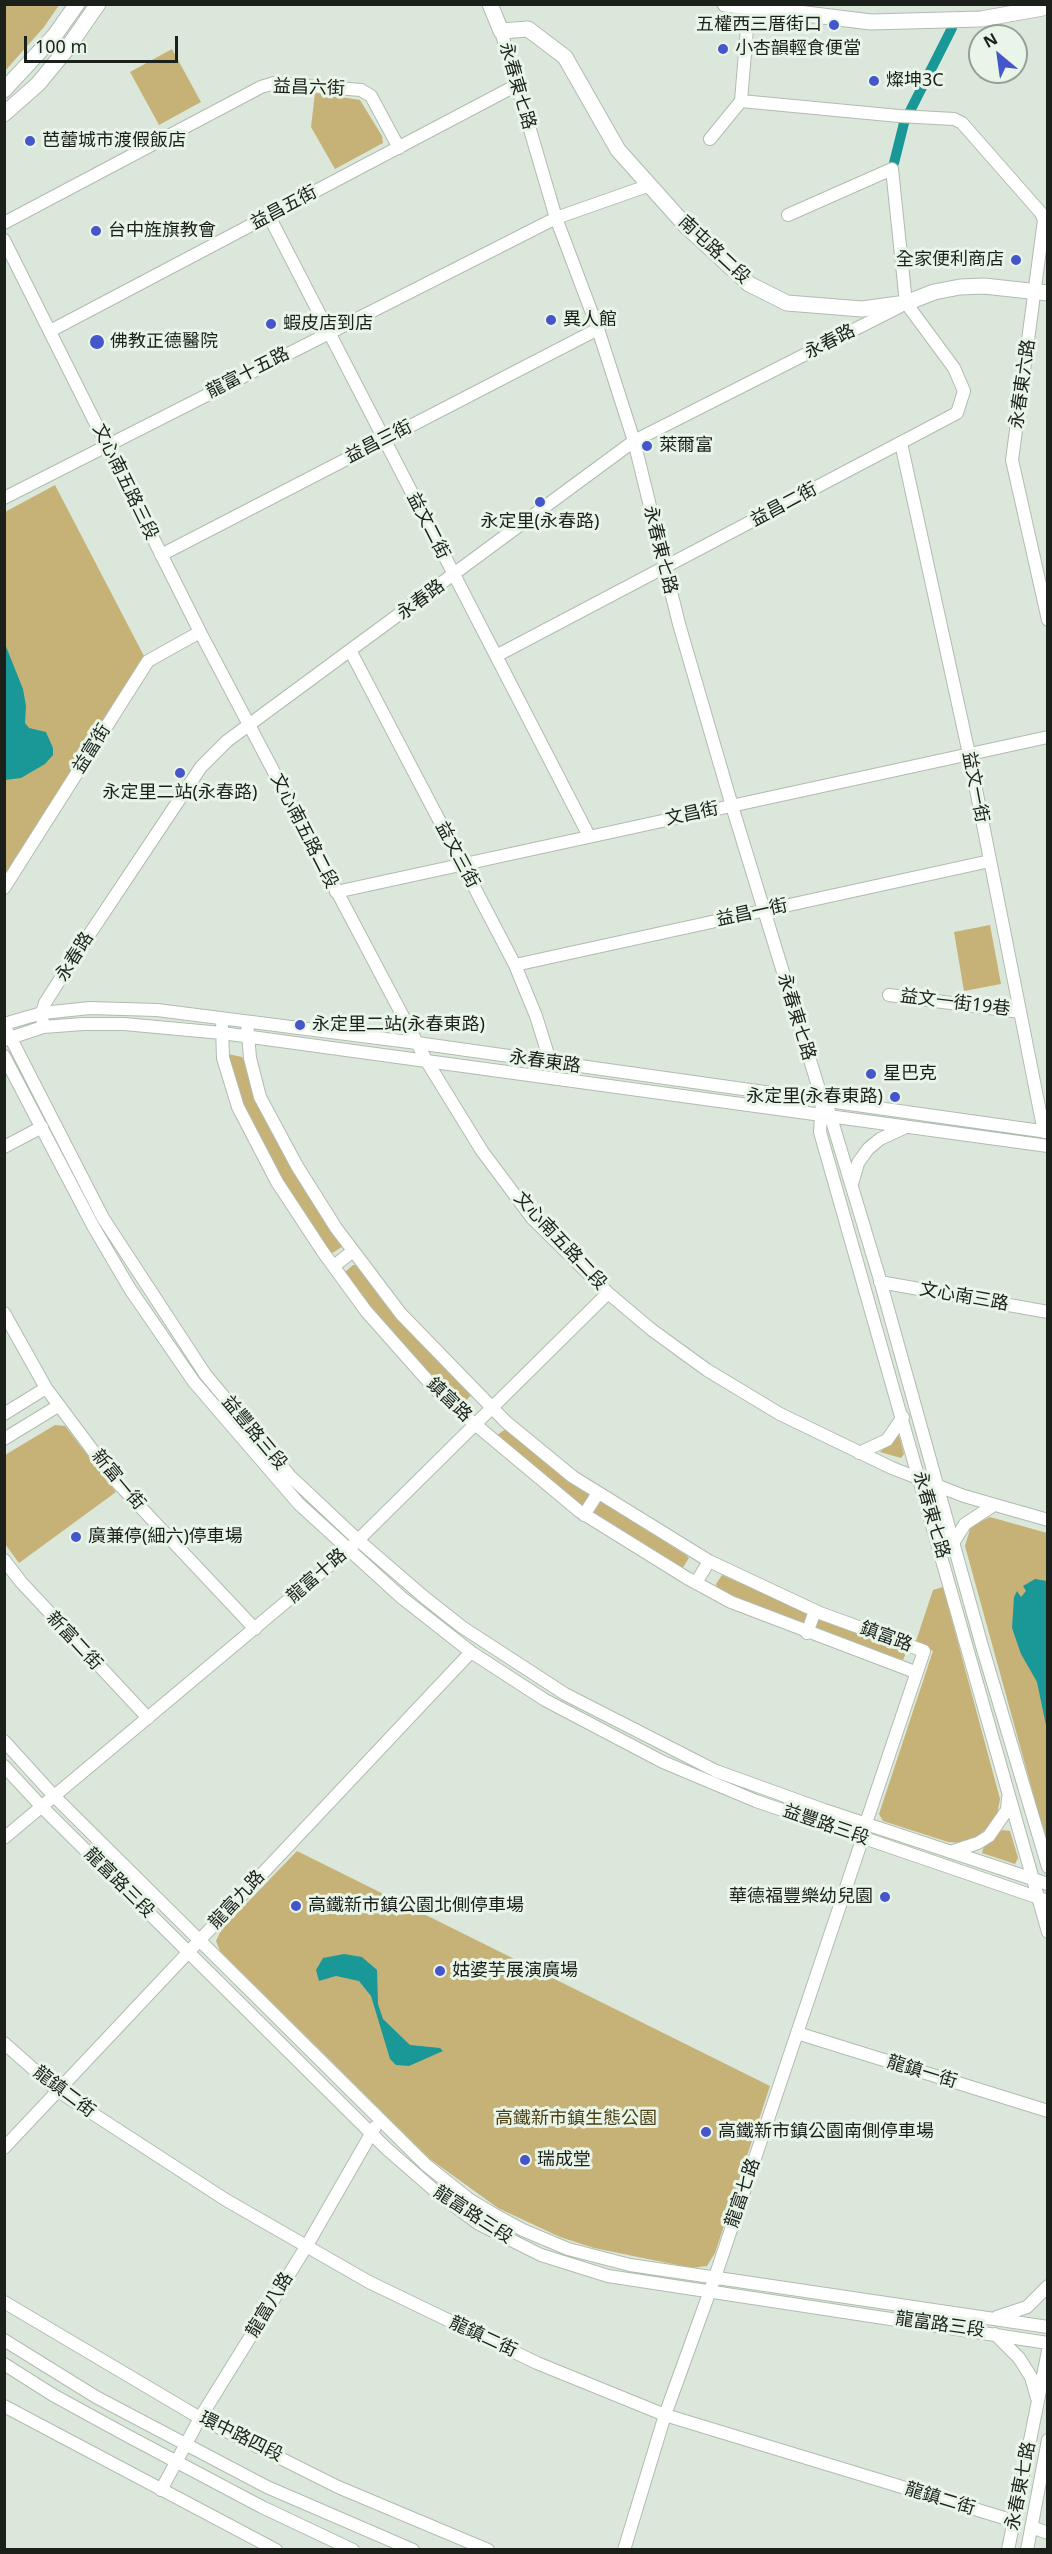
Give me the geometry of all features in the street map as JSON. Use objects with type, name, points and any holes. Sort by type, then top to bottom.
[{"type":"main road","points":[[4,90],[55,35],[77,4]]},
{"type":"main road","points":[[4,114],[38,84],[66,50],[98,4]]},
{"type":"main road","name":"永春東七路","points":[[490,4],[501,31]]},
{"type":"main road","points":[[725,4],[871,22],[981,19],[1047,7]]},
{"type":"main road","name":"南屯路二段","points":[[501,31],[528,29],[565,57],[618,150],[714,255],[748,284],[782,301],[862,309],[906,303],[934,292],[960,287],[984,286],[1041,293]]},
{"type":"street","points":[[710,139],[741,101],[749,6]]},
{"type":"street","name":"永春東七路","points":[[501,31],[515,86],[556,218],[598,329],[634,441],[664,569],[732,806],[827,1116],[852,1185],[1047,1868]]},
{"type":"street","name":"益昌六街","points":[[4,223],[261,87],[274,83],[361,90],[371,96],[399,148]]},
{"type":"street","name":"益昌五街","points":[[52,330],[515,86]]},
{"type":"street","name":"永春東六路","points":[[741,101],[899,116],[954,118],[962,123],[1041,213],[1044,220],[1041,293],[1012,460],[1047,620]]},
{"type":"street","points":[[788,215],[892,169],[906,303]]},
{"type":"street","name":"龍富十五路","points":[[4,498],[556,218],[650,185]]},
{"type":"street","name":"益文二街","points":[[269,216],[589,836]]},
{"type":"street","name":"文心南五路三段","points":[[4,240],[52,330],[161,555],[249,724]]},
{"type":"street","name":"永春路","points":[[42,1027],[45,1003],[201,767],[249,724],[351,652],[634,441],[906,303]]},
{"type":"street","name":"益昌二街","points":[[496,656],[957,413],[964,391],[954,368],[906,303]]},
{"type":"street","name":"益昌三街","points":[[161,555],[598,329]]},
{"type":"street","name":"益文一街","points":[[901,443],[969,754],[1046,1132]]},
{"type":"street","name":"益富街","points":[[4,888],[148,661],[200,632]]},
{"type":"street","name":"益文三街","points":[[351,652],[515,965],[536,1016],[551,1064]]},
{"type":"street","name":"文心南五路二段","points":[[249,724],[426,1060],[482,1151],[532,1218],[608,1293],[707,1370],[787,1419],[860,1454],[938,1486],[1047,1520]]},
{"type":"street","name":"文昌街","points":[[336,892],[1047,737]]},
{"type":"street","name":"益昌一街","points":[[515,965],[990,861]]},
{"type":"street","name":"益文一街19巷","points":[[889,995],[1020,1012]]},
{"type":"street","name":"永春東路","points":[[42,1013],[128,1007],[222,1018],[822,1099],[1046,1132]]},
{"type":"street","points":[[4,1025],[42,1013]]},
{"type":"street","name":"鎮富路","points":[[222,1018],[223,1058],[238,1107],[277,1182],[366,1311],[436,1389],[475,1426],[585,1515],[696,1583],[731,1602],[807,1633],[915,1672],[924,1651],[815,1611],[709,1561],[573,1476],[492,1408],[401,1314],[353,1251],[297,1166],[260,1096],[250,1058],[247,1022]]},
{"type":"street","name":"永春東路","points":[[42,1027],[124,1024],[222,1033],[1047,1146]]},
{"type":"street","name":"益豐路三段","points":[[4,1025],[8,1039],[103,1218],[179,1337],[256,1437],[290,1476],[358,1540],[462,1627],[545,1682],[617,1722],[716,1771],[824,1810],[1047,1884]]},
{"type":"street","points":[[8,1039],[42,1027]]},
{"type":"street","name":"益豐路三段","points":[[4,1056],[93,1226],[130,1289],[194,1382],[279,1482],[348,1550],[471,1652],[545,1700],[611,1735],[716,1785],[1043,1900]]},
{"type":"street","name":"永春東七路","points":[[827,1116],[820,1132],[921,1479],[1033,1879],[1043,1900],[1047,1932]]},
{"type":"street","points":[[852,1185],[858,1163],[868,1149],[880,1139],[907,1126]]},
{"type":"street","points":[[4,1147],[42,1127]]},
{"type":"street","points":[[334,1266],[353,1251]]},
{"type":"street","name":"文心南三路","points":[[880,1282],[1047,1312]]},
{"type":"street","name":"龍富十路","points":[[4,1838],[348,1550],[608,1293]]},
{"type":"street","name":"新富一街","points":[[4,1312],[46,1388],[114,1479],[255,1629]]},
{"type":"street","points":[[4,1414],[46,1388]]},
{"type":"street","points":[[4,1439],[58,1406]]},
{"type":"street","points":[[860,1454],[888,1440],[903,1417]]},
{"type":"street","points":[[585,1515],[598,1493]]},
{"type":"street","points":[[953,1543],[965,1524],[994,1505]]},
{"type":"street","name":"新富二街","points":[[4,1560],[21,1582],[148,1718]]},
{"type":"street","points":[[696,1583],[709,1561]]},
{"type":"street","points":[[807,1633],[815,1611]]},
{"type":"street","name":"龍富九路","points":[[4,2148],[471,1652]]},
{"type":"street","points":[[866,1823],[915,1672]]},
{"type":"street","points":[[611,1735],[617,1722]]},
{"type":"street","name":"龍富路三段","points":[[4,1741],[54,1796],[380,2120],[450,2185],[523,2230],[593,2256],[630,2265],[1047,2327]]},
{"type":"street","name":"龍富路三段","points":[[4,1766],[42,1807],[421,2181],[460,2211],[505,2238],[541,2255],[608,2276],[994,2333],[1047,2343]]},
{"type":"street","points":[[950,1852],[978,1843],[990,1835],[1007,1810],[1009,1794]]},
{"type":"street","name":"龍富七路","points":[[624,2550],[665,2415],[715,2277],[863,1837]]},
{"type":"street","name":"龍鎮一街","points":[[797,2033],[1047,2111]]},
{"type":"street","name":"龍鎮二街","points":[[4,2043],[58,2091],[153,2155],[369,2282],[527,2358],[665,2415],[1014,2521]]},
{"type":"street","name":"龍富八路","points":[[161,2490],[200,2418],[306,2247],[380,2120]]},
{"type":"street","points":[[993,2318],[1027,2307],[1047,2286]]},
{"type":"street","name":"環中路四段","points":[[4,2302],[200,2418],[338,2487],[488,2550]]},
{"type":"street","points":[[994,2333],[1018,2358],[1031,2377],[1037,2391],[1037,2406]]},
{"type":"street","name":"環中路四段","points":[[4,2340],[96,2397],[267,2487],[413,2550]]},
{"type":"street","name":"永春東七路","points":[[1008,2550],[1047,2351]]},
{"type":"street","points":[[4,2364],[53,2395],[176,2462],[310,2531],[353,2550]]},
{"type":"street","points":[[4,2406],[276,2550]]},
{"type":"street","name":"永春東七路","points":[[1027,2550],[1047,2440]]},
{"type":"street","points":[[1031,2527],[1047,2533]]},
{"type":"green space","points":[[5,4],[59,5],[44,27],[5,71]]},
{"type":"green space","points":[[172,49],[201,102],[159,125],[130,72]]},
{"type":"green space","points":[[315,93],[360,100],[382,136],[383,143],[335,169],[311,127]]},
{"type":"green space","points":[[55,485],[144,656],[5,877],[5,512]]},
{"type":"green space","points":[[990,925],[1001,984],[964,991],[954,932]]},
{"type":"green space","points":[[228,1054],[242,1057],[343,1246],[334,1252],[331,1253],[318,1236],[281,1178],[244,1108]]},
{"type":"green space","points":[[356,1265],[423,1346],[471,1395],[462,1406],[374,1313],[344,1273]]},
{"type":"green space","points":[[55,1425],[65,1426],[116,1492],[19,1563],[5,1544],[5,1455]]},
{"type":"green space","points":[[507,1428],[590,1493],[591,1497],[585,1506],[582,1507],[496,1436]]},
{"type":"green space","points":[[899,1435],[904,1454],[901,1458],[880,1452]]},
{"type":"green space","points":[[601,1501],[686,1555],[689,1558],[682,1569],[592,1512]]},
{"type":"green space","points":[[990,1517],[1047,1533],[1047,1844],[965,1546],[971,1526]]},
{"type":"green space","points":[[722,1575],[807,1612],[805,1626],[799,1626],[717,1588],[716,1584]]},
{"type":"green space","points":[[943,1587],[1000,1799],[997,1815],[989,1826],[974,1839],[962,1843],[948,1842],[883,1821],[879,1814],[933,1651],[916,1641],[933,1590]]},
{"type":"green space","points":[[817,1618],[907,1650],[903,1660],[813,1631]]},
{"type":"green space","points":[[1002,1830],[1010,1831],[1018,1858],[1015,1864],[982,1853],[984,1846]]},
{"type":"green space","name":"高鐵新市鎮生態公園","points":[[297,1851],[770,2086],[715,2253],[707,2266],[692,2268],[594,2248],[560,2237],[498,2208],[430,2159],[220,1951],[216,1941],[221,1930]]},
{"type":"water","points":[[5,644],[23,689],[26,706],[25,723],[29,728],[46,732],[53,748],[53,755],[45,764],[21,778],[5,780]]},
{"type":"water","points":[[1035,1579],[1047,1581],[1047,1730],[1037,1682],[1021,1654],[1012,1628],[1014,1597],[1017,1591],[1021,1597],[1026,1591],[1023,1586]]},
{"type":"water","points":[[344,1954],[362,1957],[377,1970],[378,2004],[383,2019],[410,2045],[440,2048],[443,2051],[409,2066],[396,2065],[390,2059],[371,1996],[359,1981],[336,1976],[319,1981],[316,1970],[323,1958]]},
{"type":"waterway","points":[[894,163],[904,123],[952,28]]},
{"type":"place","name":"五權西三厝街口","points":[[834,25]]},
{"type":"place","name":"小杏韻輕食便當","points":[[723,49]]},
{"type":"place","name":"燦坤3C","points":[[874,81]]},
{"type":"place","name":"芭蕾城市渡假飯店","points":[[30,141]]},
{"type":"place","name":"台中旌旗教會","points":[[96,231]]},
{"type":"place","name":"全家便利商店","points":[[1016,260]]},
{"type":"place","name":"異人館","points":[[551,320]]},
{"type":"place","name":"蝦皮店到店","points":[[271,324]]},
{"type":"place","name":"佛教正德醫院","points":[[97,342]]},
{"type":"place","name":"萊爾富","points":[[647,446]]},
{"type":"place","name":"永定里(永春路)","points":[[540,502]]},
{"type":"place","name":"永定里二站(永春路)","points":[[180,773]]},
{"type":"place","name":"永定里二站(永春東路)","points":[[300,1025]]},
{"type":"place","name":"星巴克","points":[[871,1074]]},
{"type":"place","name":"永定里(永春東路)","points":[[895,1097]]},
{"type":"place","name":"廣兼停(細六)停車場","points":[[76,1537]]},
{"type":"place","name":"華德福豐樂幼兒園","points":[[885,1897]]},
{"type":"place","name":"高鐵新市鎮公園北側停車場","points":[[296,1906]]},
{"type":"place","name":"姑婆芋展演廣場","points":[[440,1971]]},
{"type":"place","name":"高鐵新市鎮公園南側停車場","points":[[706,2132]]},
{"type":"place","name":"瑞成堂","points":[[525,2160]]}]
